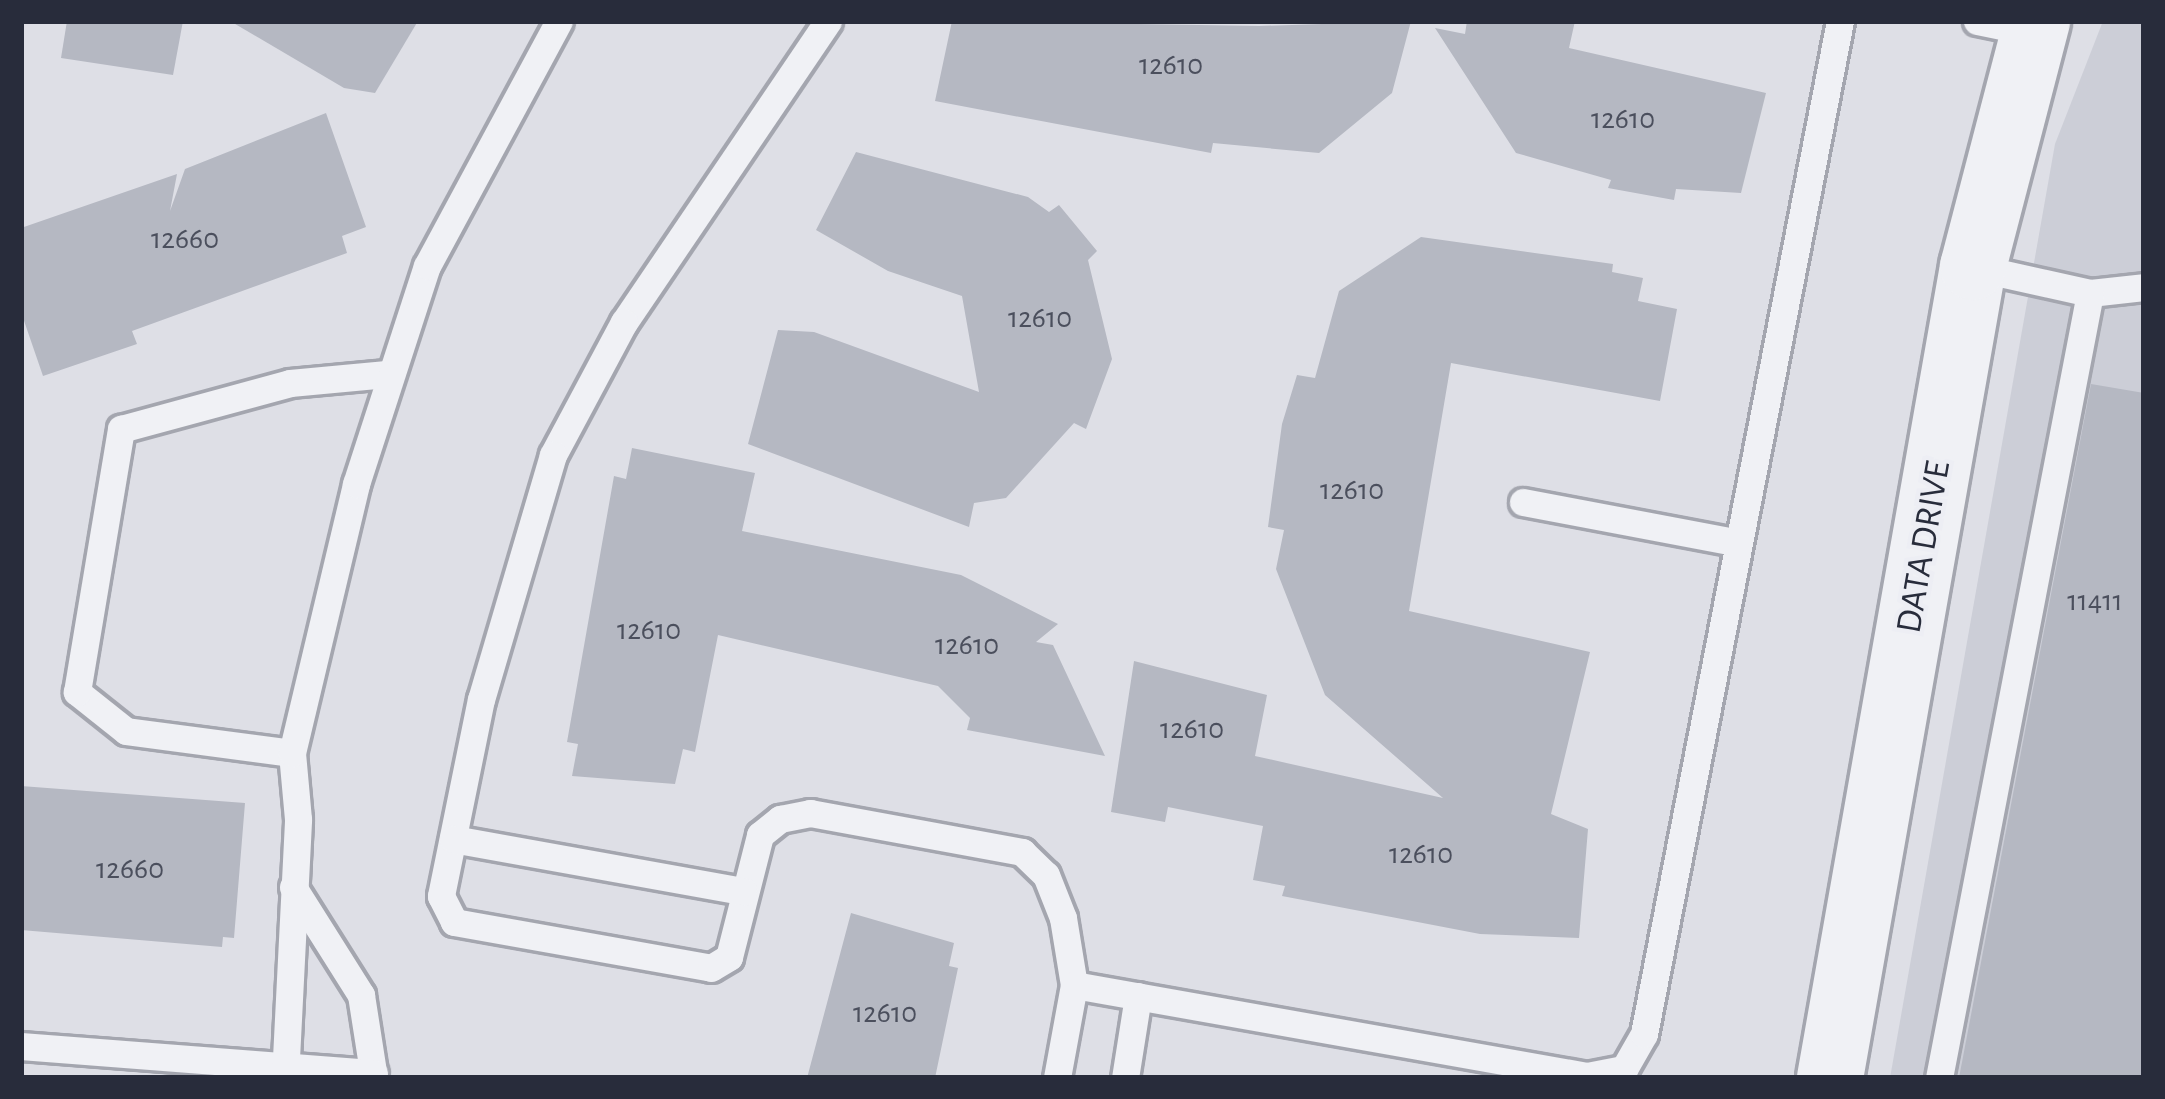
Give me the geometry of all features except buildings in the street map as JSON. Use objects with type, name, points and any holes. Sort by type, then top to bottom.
[{"type":"street","name":"DATA DRIVE","points":[[1830,1078],[2015,25]]},
{"type":"lane","points":[[286,1072],[292,753],[386,374],[427,266],[559,21]]},
{"type":"lane","points":[[828,21],[624,322],[553,455],[481,699],[441,896],[454,922],[711,968],[729,957],[760,835],[809,813],[1022,852],[1046,875],[1063,918],[1074,985],[1057,1078]]},
{"type":"lane","points":[[1074,985],[1586,1076],[1624,1069],[1644,1034],[1734,542],[1840,21]]},
{"type":"lane","points":[[1973,266],[2090,293],[2144,287]]},
{"type":"lane","points":[[1939,1078],[2090,293]]},
{"type":"lane","points":[[292,753],[126,731],[77,692],[121,429],[290,382],[386,374]]},
{"type":"lane","points":[[1523,502],[1734,542]]},
{"type":"lane","points":[[453,839],[743,891]]},
{"type":"lane","points":[[21,1046],[374,1076],[361,995],[292,886]]},
{"type":"lane","points":[[1125,1078],[1138,996]]},
{"type":"shaded area","points":[[2103,21],[2144,21],[2144,1078],[1890,1078],[2055,144]]}]
